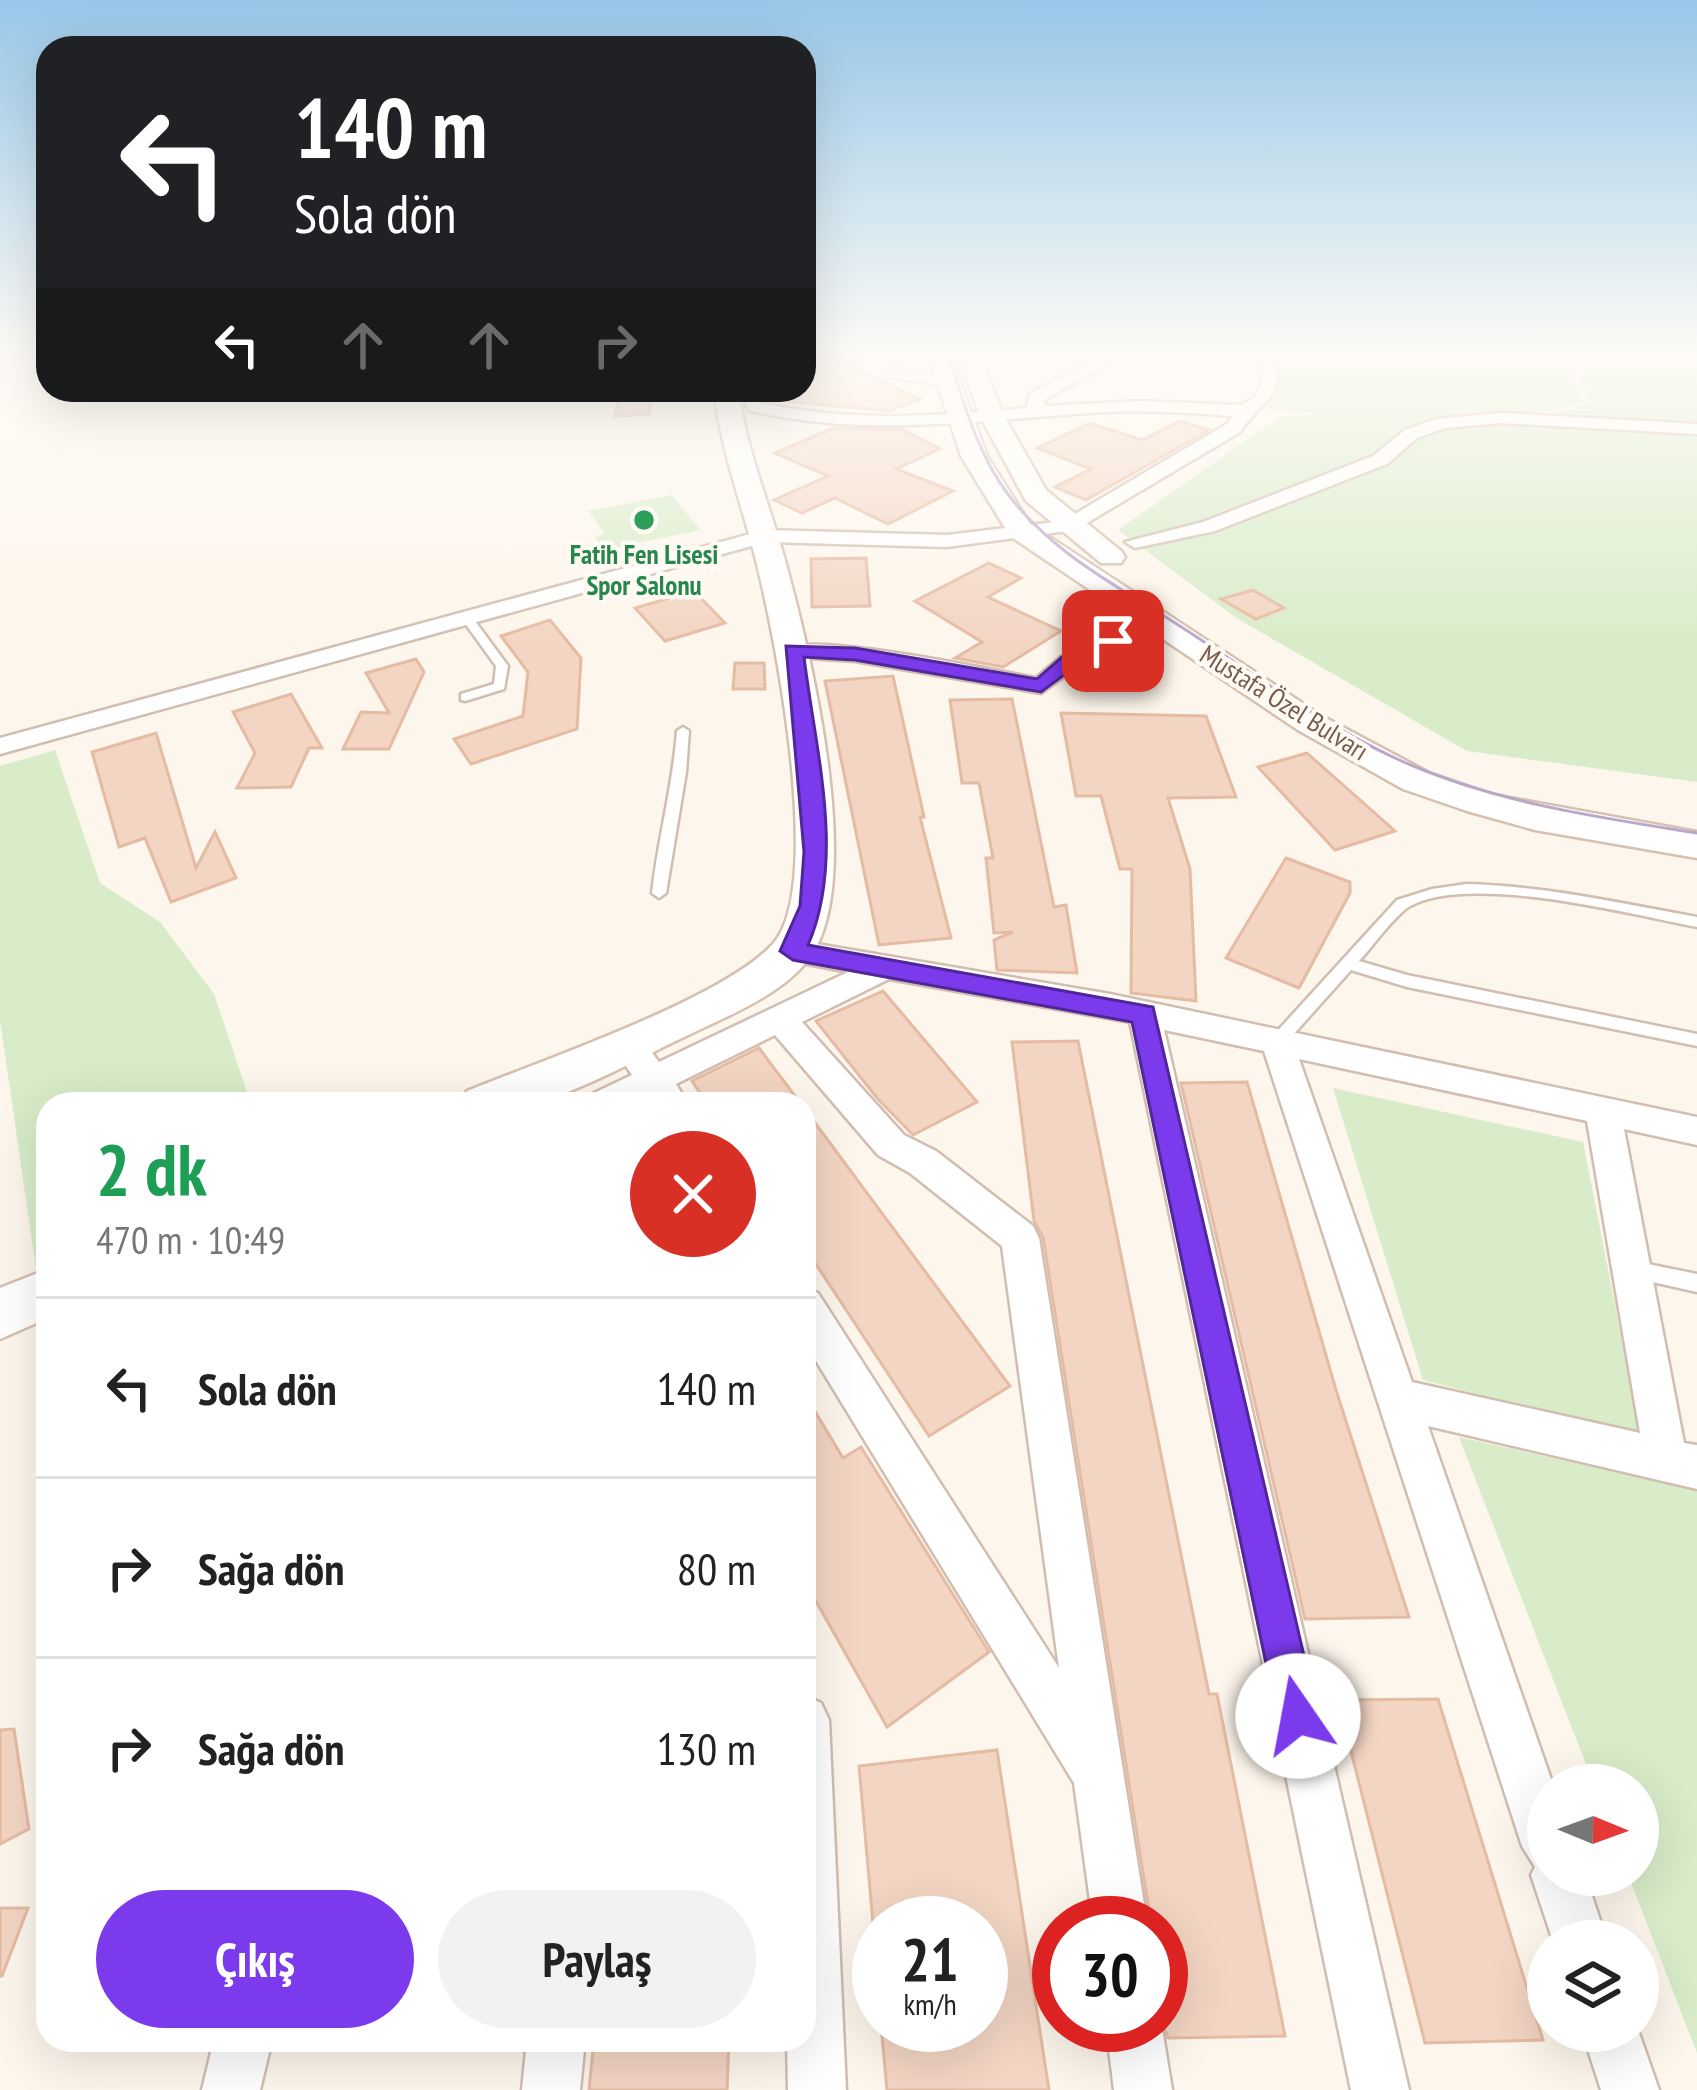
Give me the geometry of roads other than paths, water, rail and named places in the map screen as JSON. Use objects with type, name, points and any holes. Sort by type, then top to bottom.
[{"type":"main road","points":[[511,1092],[751,983],[793,951],[813,906],[815,852],[793,650],[765,536],[736,449]]},
{"type":"main road","name":"Mustafa Özel Bulvarı","points":[[975,449],[974,456],[1020,530],[1310,723],[1416,781],[1535,818],[1697,845]]},
{"type":"main road","name":"Mustafa Özel Bulvarı","points":[[1000,449],[1035,495],[1068,526],[1399,741],[1520,785],[1697,817]]},
{"type":"main road","points":[[0,1314],[36,1298]]},
{"type":"street","points":[[0,746],[765,536],[947,541],[1068,526],[1199,449]]},
{"type":"street","points":[[1135,542],[1208,527],[1380,460],[1394,449]]},
{"type":"street","points":[[793,650],[855,654],[1041,686],[1069,662],[1113,641]]},
{"type":"street","points":[[793,951],[1144,1014],[1697,1131]]},
{"type":"street","points":[[626,1042],[662,1092],[780,1019],[884,968]]},
{"type":"street","points":[[1144,1014],[1380,2090]]},
{"type":"street","points":[[780,1019],[891,1145],[922,1162],[1021,1238],[1116,1896]]},
{"type":"street","points":[[1277,1042],[1527,1784]]},
{"type":"street","points":[[1397,1399],[1682,1464],[1632,1270],[1604,1112]]},
{"type":"street","points":[[816,1325],[1100,1779]]},
{"type":"street","points":[[231,2090],[240,2052]]},
{"type":"street","points":[[551,2090],[555,2052]]},
{"type":"street","points":[[816,2052],[817,2090]]},
{"type":"street","points":[[1138,2052],[1143,2090]]},
{"type":"street","points":[[1617,2052],[1630,2090]]},
{"type":"lane","points":[[465,698],[500,686],[502,666],[468,619]]},
{"type":"lane","points":[[659,893],[663,847],[681,785],[683,731]]},
{"type":"lane","points":[[1277,1042],[1402,904],[1425,893],[1480,886],[1697,922]]},
{"type":"lane","points":[[1347,963],[1407,981],[1697,1040]]},
{"type":"lane","points":[[1632,1270],[1697,1283]]},
{"type":"tram line","points":[[982,449],[1024,513],[1083,564],[1367,744],[1433,774],[1507,797],[1697,833]]},
{"type":"place","name":"Fatih Fen Lisesi Spor Salonu","points":[[644,520]]}]
